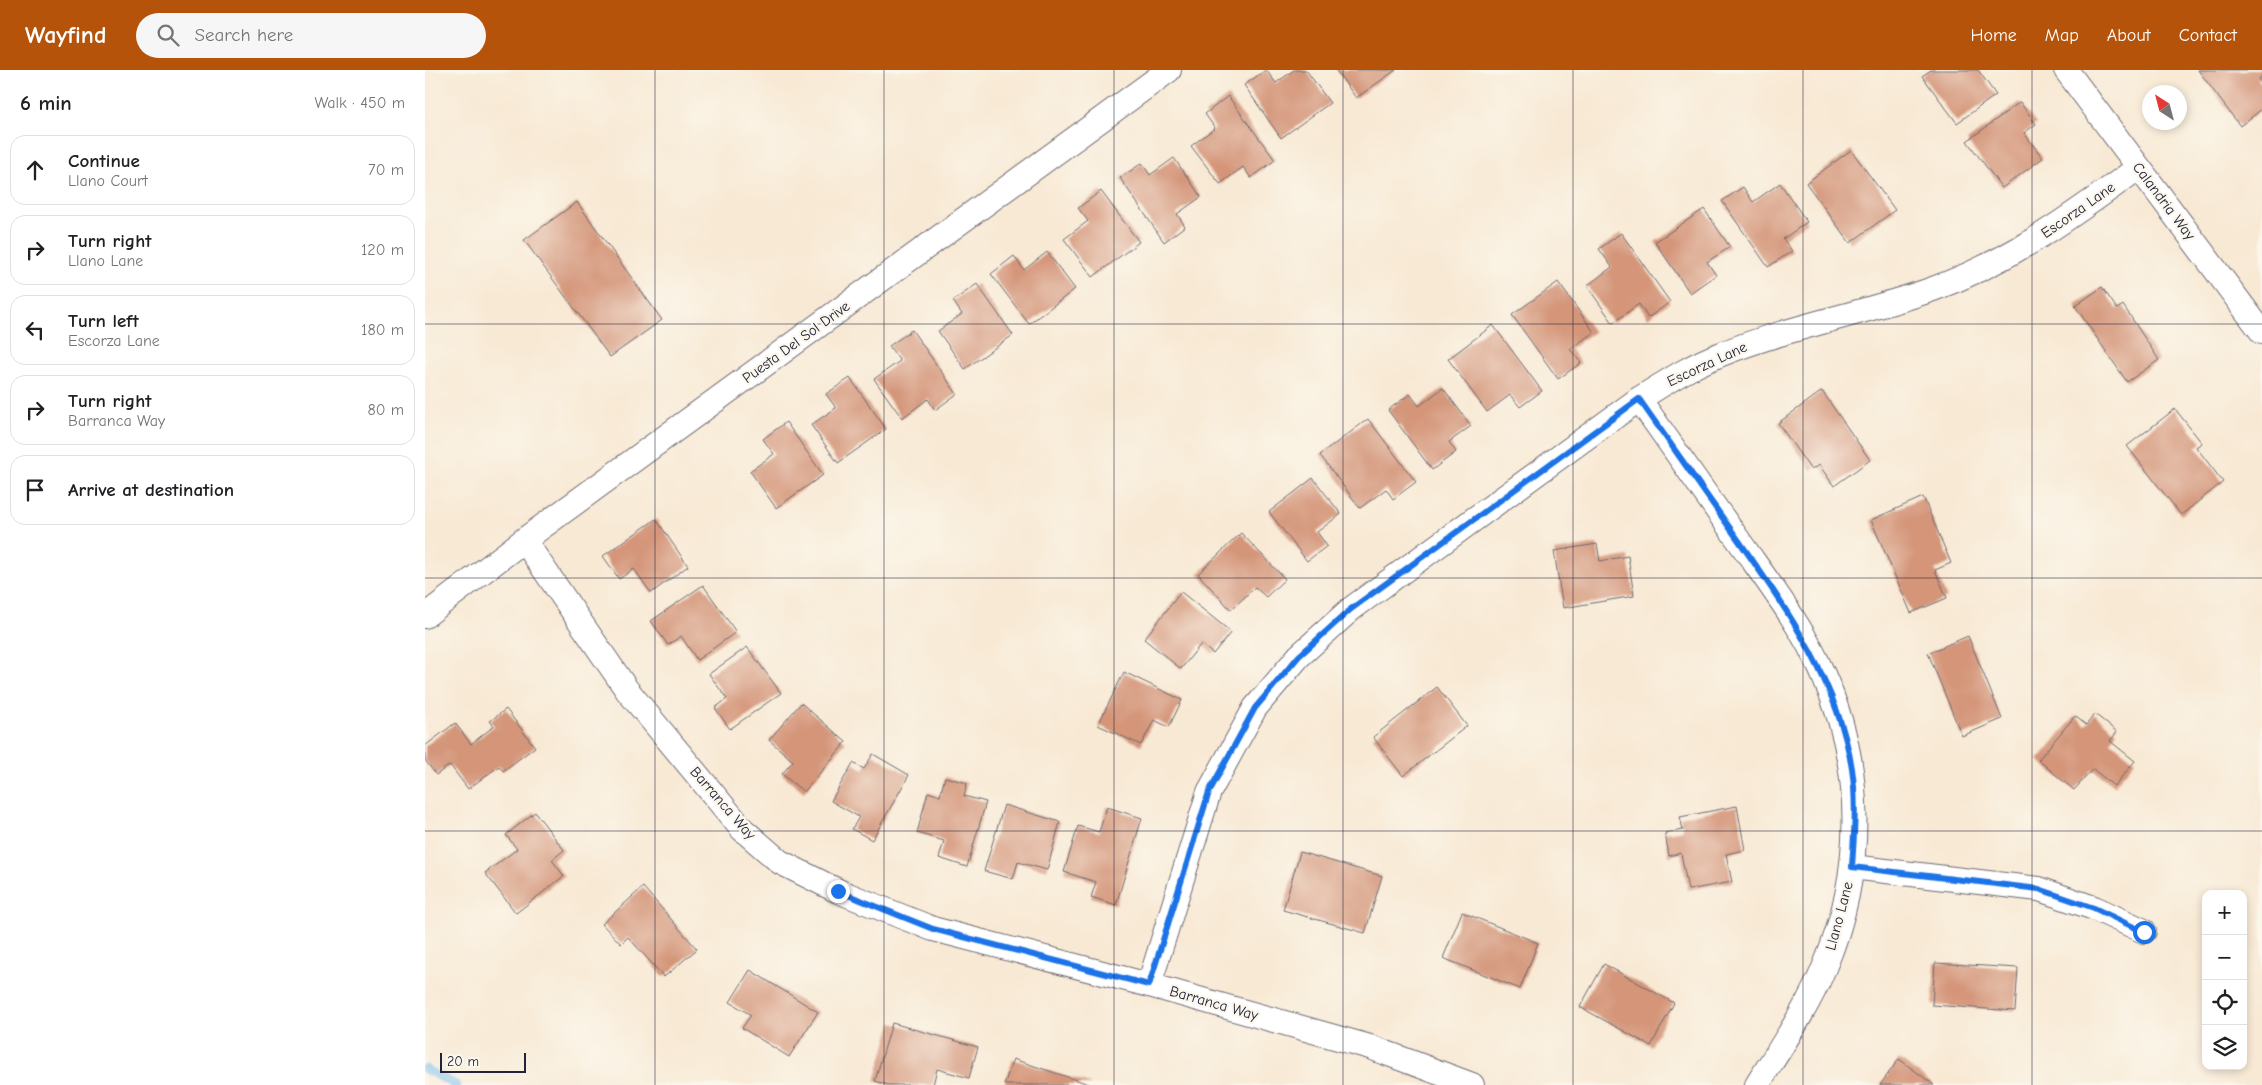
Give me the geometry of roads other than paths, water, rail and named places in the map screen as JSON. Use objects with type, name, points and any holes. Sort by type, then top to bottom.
[{"type":"street","name":"Puesta Del Sol Drive","points":[[425,616],[524,540],[1168,70]]},
{"type":"street","name":"Calandria Way","points":[[2066,70],[2262,332]]},
{"type":"street","name":"Escorza Lane","points":[[1149,985],[1209,792],[1255,708],[1299,656],[1351,609],[1639,399],[1681,373],[1755,341],[1933,289],[2001,260],[2047,234],[2138,168]]},
{"type":"street","name":"Llano Lane","points":[[1639,399],[1787,609],[1822,671],[1841,720],[1852,770],[1855,818],[1852,867],[1840,921],[1824,968],[1787,1036],[1757,1085]]},
{"type":"street","name":"Barranca Way","points":[[524,540],[627,690],[742,829],[780,862],[838,891],[933,929],[1149,985],[1370,1047],[1472,1085]]},
{"type":"street","points":[[1852,867],[2039,889],[2094,908],[2144,932]]},
{"type":"waterway","points":[[425,1069],[456,1085]]}]
